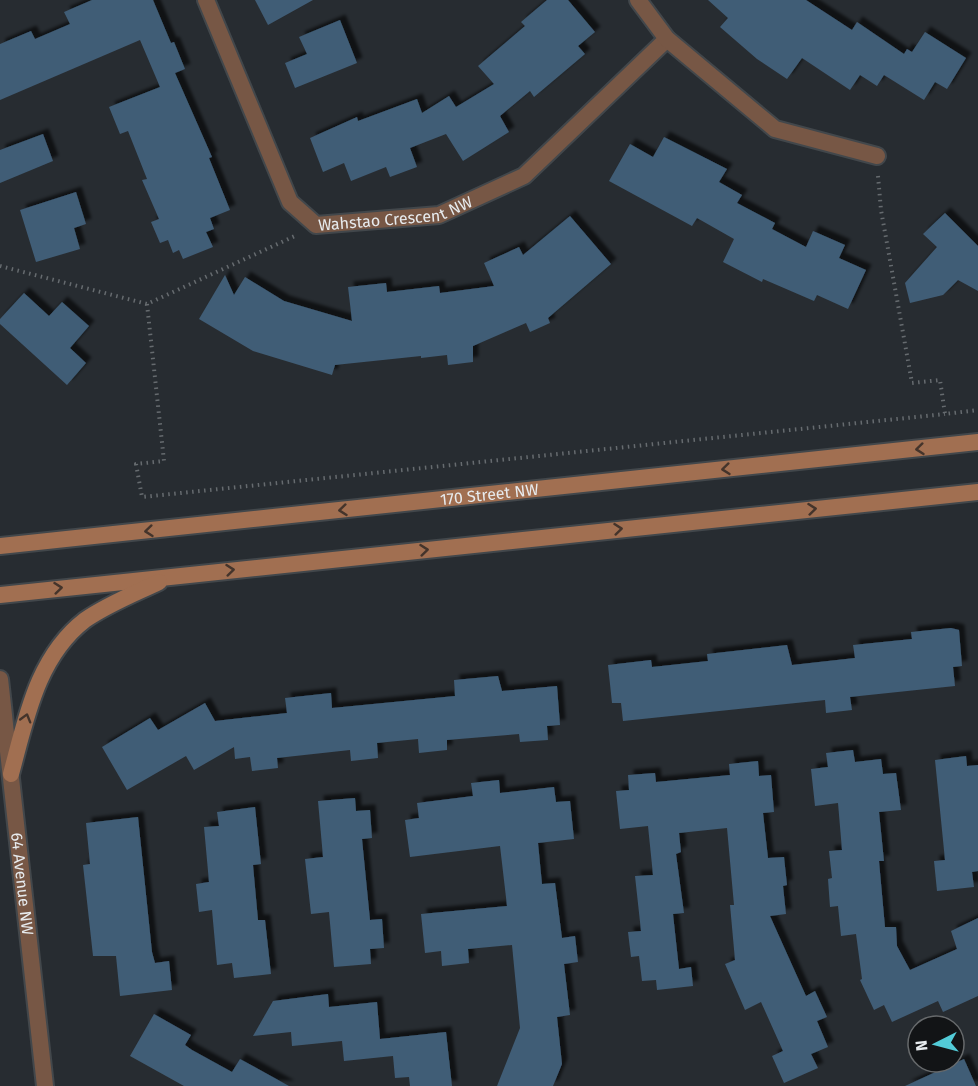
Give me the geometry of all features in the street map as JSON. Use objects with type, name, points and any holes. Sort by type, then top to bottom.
[{"type":"main road","name":"170 Street NW","points":[[0,546],[978,442]]},
{"type":"main road","points":[[0,595],[978,492]]},
{"type":"main road","points":[[11,774],[32,696],[45,668],[63,643],[84,621],[111,604],[172,576]]},
{"type":"main road","points":[[0,755],[11,774]]},
{"type":"street","name":"Wahstao Crescent NW","points":[[206,0],[290,202],[316,225],[439,215],[524,176],[667,39]]},
{"type":"street","points":[[638,0],[667,39],[775,129],[877,156]]},
{"type":"street","name":"64 Avenue NW","points":[[0,680],[45,1086]]},
{"type":"path","points":[[877,156],[881,210],[912,383],[940,380],[945,414]]},
{"type":"path","points":[[0,266],[147,304],[316,225]]},
{"type":"path","points":[[147,304],[164,461],[136,464],[142,497],[978,410]]},
{"type":"building","points":[[92,0],[153,0],[171,43],[174,42],[185,69],[175,73],[212,157],[209,158],[230,210],[210,218],[214,229],[206,232],[213,247],[183,259],[179,250],[173,253],[168,240],[160,243],[151,222],[159,219],[142,180],[147,179],[128,131],[120,134],[109,107],[160,87],[140,40],[0,100],[0,44],[31,31],[35,39],[70,24],[64,12]]},
{"type":"building","points":[[255,0],[313,0],[268,25]]},
{"type":"building","points":[[547,0],[568,0],[595,32],[578,46],[585,54],[534,97],[530,91],[500,116],[509,132],[463,161],[446,134],[410,148],[417,167],[390,177],[386,167],[351,181],[344,163],[323,172],[310,138],[357,117],[358,121],[417,99],[422,113],[449,96],[456,107],[494,84],[478,66],[525,26],[521,22]]},
{"type":"building","points":[[708,0],[806,0],[852,30],[857,22],[904,54],[907,49],[912,52],[925,32],[966,58],[947,89],[935,82],[924,100],[884,75],[877,86],[860,75],[850,90],[802,58],[787,79],[757,59],[720,27],[728,18]]},
{"type":"building","points":[[340,20],[357,63],[295,88],[285,63],[307,54],[299,37]]},
{"type":"building","points":[[43,134],[53,161],[0,183],[0,150]]},
{"type":"building","points":[[664,137],[727,169],[719,182],[742,195],[737,203],[775,223],[772,229],[806,247],[813,231],[845,245],[839,258],[866,270],[848,309],[817,295],[814,301],[763,279],[762,282],[723,262],[734,239],[697,218],[692,226],[609,181],[630,144],[653,157]]},
{"type":"building","points":[[76,192],[86,224],[74,228],[80,249],[36,262],[20,210]]},
{"type":"building","points":[[945,213],[978,246],[978,291],[958,280],[943,295],[910,303],[905,283],[937,247],[923,234]]},
{"type":"building","points":[[570,216],[611,264],[548,318],[550,323],[530,332],[526,323],[473,346],[473,362],[448,365],[447,355],[421,358],[421,356],[335,365],[332,375],[253,351],[199,319],[225,275],[234,295],[245,277],[284,301],[352,321],[348,287],[386,283],[387,292],[439,286],[440,293],[494,286],[484,263],[519,247],[523,255]]},
{"type":"building","points":[[24,293],[49,316],[62,302],[89,326],[70,348],[86,363],[67,385],[0,324],[0,319]]},
{"type":"building","points":[[951,628],[959,630],[962,666],[953,667],[955,686],[850,697],[852,710],[826,713],[825,700],[623,721],[621,703],[612,703],[608,665],[651,660],[652,667],[708,661],[707,654],[787,645],[792,665],[855,658],[853,645],[912,639],[911,632]]},
{"type":"building","points":[[498,676],[502,691],[557,686],[560,725],[547,726],[548,740],[520,742],[519,734],[447,740],[447,750],[419,753],[418,739],[377,743],[378,758],[351,761],[350,750],[277,758],[278,768],[252,771],[250,757],[235,759],[234,747],[194,770],[186,756],[127,790],[102,747],[150,718],[158,730],[205,703],[215,721],[287,713],[285,698],[331,693],[332,708],[455,696],[454,680]]},
{"type":"building","points":[[853,750],[855,762],[881,759],[883,774],[896,773],[901,810],[879,812],[884,861],[879,861],[885,927],[896,927],[897,946],[910,970],[957,949],[951,931],[978,918],[978,996],[943,1012],[938,1001],[892,1022],[884,1005],[874,1010],[860,980],[862,979],[856,934],[841,936],[838,906],[830,907],[828,879],[832,878],[829,851],[842,850],[838,803],[815,806],[811,769],[828,767],[826,753]]},
{"type":"building","points":[[966,756],[967,766],[978,765],[978,871],[972,872],[974,887],[937,891],[934,861],[945,860],[935,760]]},
{"type":"building","points":[[758,761],[759,776],[771,775],[774,812],[763,813],[768,858],[784,857],[787,885],[783,886],[786,914],[770,916],[806,996],[815,991],[827,1017],[817,1021],[828,1047],[811,1054],[818,1068],[784,1083],[772,1056],[783,1051],[761,1002],[745,1010],[725,964],[735,960],[730,905],[734,905],[727,828],[679,833],[681,852],[676,854],[684,913],[673,914],[679,969],[691,967],[693,986],[657,990],[656,980],[642,981],[639,956],[631,957],[628,932],[641,931],[635,876],[653,875],[648,826],[620,829],[616,791],[629,790],[628,775],[655,773],[656,782],[730,775],[729,764]]},
{"type":"building","points":[[499,780],[500,793],[554,787],[556,802],[570,801],[574,839],[538,843],[542,884],[555,883],[562,938],[575,936],[578,962],[564,964],[570,1015],[557,1017],[562,1064],[553,1086],[497,1086],[520,1028],[512,945],[468,949],[469,963],[442,966],[441,951],[425,953],[421,914],[507,906],[500,846],[410,857],[405,820],[419,818],[417,803],[473,796],[471,783]]},
{"type":"building","points":[[355,798],[356,811],[370,810],[372,838],[362,839],[370,920],[382,919],[384,948],[370,949],[371,964],[334,967],[329,912],[311,914],[305,859],[323,857],[318,801]]},
{"type":"building","points":[[255,807],[261,864],[253,865],[258,920],[265,920],[271,974],[234,978],[232,963],[217,965],[212,910],[199,912],[196,884],[209,882],[204,827],[219,826],[217,812]]},
{"type":"building","points":[[138,817],[152,952],[155,963],[169,961],[172,990],[120,996],[116,956],[93,956],[83,865],[90,864],[86,823]]},
{"type":"building","points":[[328,994],[329,1007],[377,1002],[380,1039],[446,1032],[452,1086],[410,1086],[409,1077],[395,1078],[393,1056],[344,1061],[342,1041],[292,1046],[291,1032],[253,1036],[273,1001]]},
{"type":"building","points":[[154,1014],[191,1035],[185,1045],[232,1072],[240,1059],[289,1086],[184,1086],[130,1056]]},
{"type":"building","points":[[966,1064],[976,1086],[905,1086],[931,1074],[966,1074]]}]
